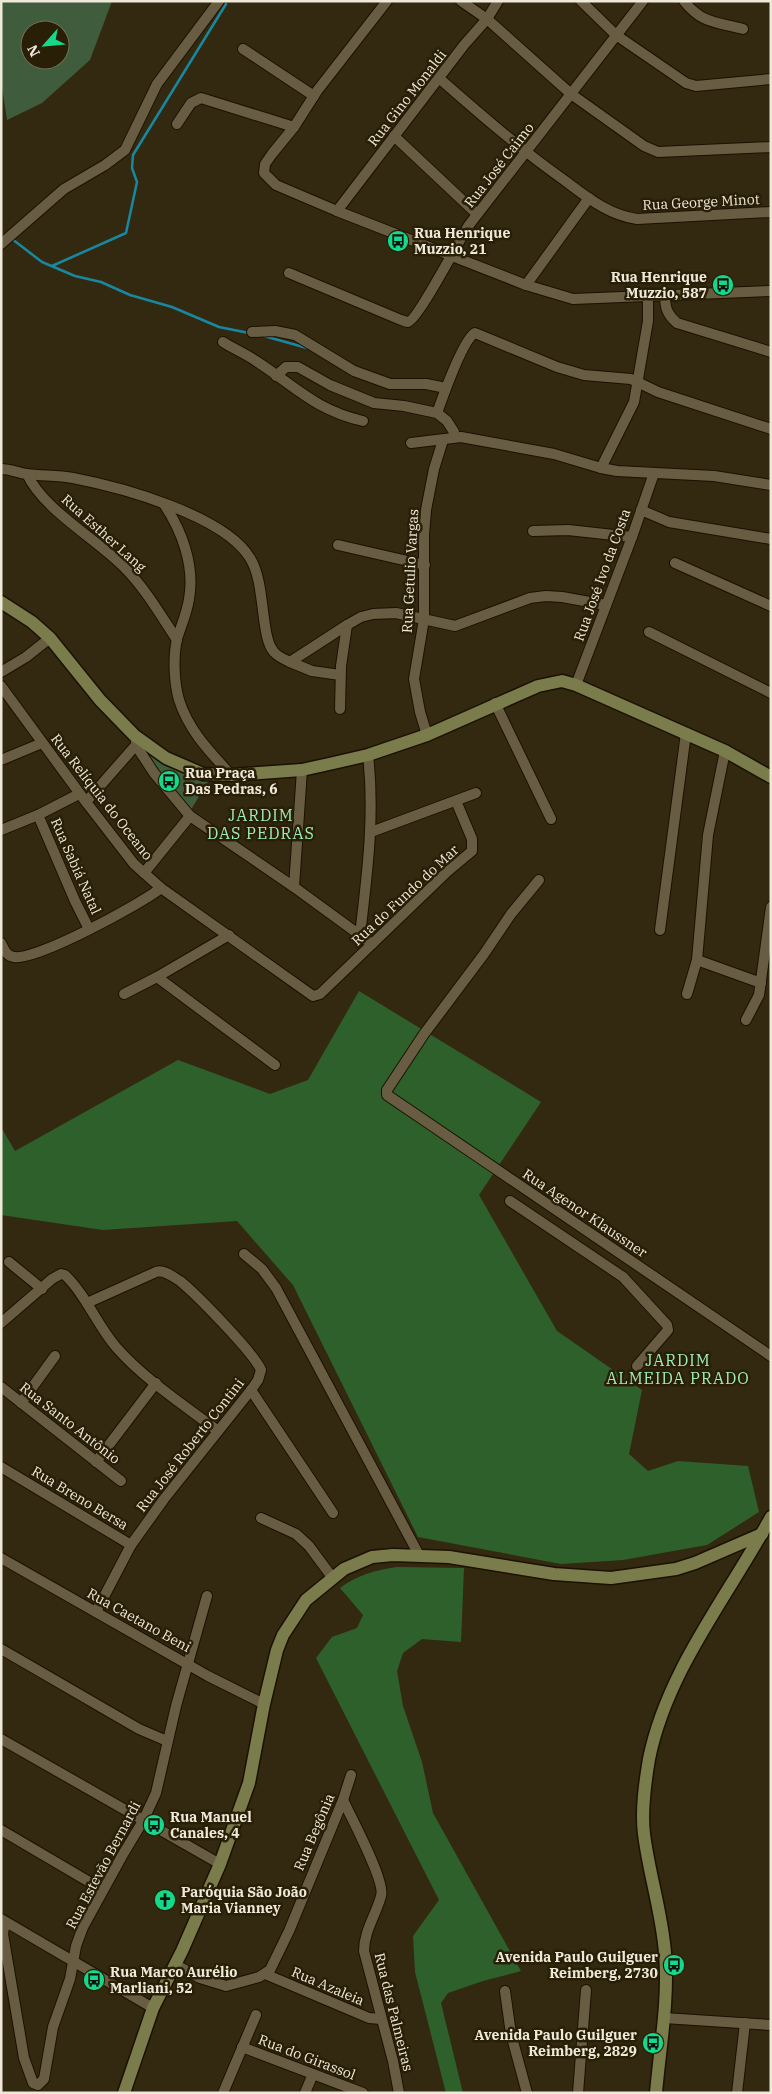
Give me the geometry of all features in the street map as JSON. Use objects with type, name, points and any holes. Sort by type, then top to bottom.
[{"type":"main road","points":[[1,602],[32,622],[50,638],[135,740],[180,765],[203,774],[231,775],[302,770],[368,755],[427,735],[495,703],[552,682],[562,681],[576,685],[686,733],[725,751],[771,777]]},
{"type":"main road","points":[[656,2093],[666,1983],[663,1925],[644,1832],[644,1797],[649,1759],[657,1727],[669,1695],[688,1657],[766,1536],[771,1517]]},
{"type":"main road","points":[[124,2093],[153,2008],[176,1965],[220,1864],[249,1784],[264,1704],[277,1650],[283,1635],[306,1600],[332,1577],[344,1568],[372,1557],[419,1555],[458,1558],[554,1574],[612,1578],[676,1569],[766,1536]]},
{"type":"street","points":[[3,243],[64,189],[105,165],[125,150],[157,84],[219,1]]},
{"type":"street","points":[[387,1],[314,96],[294,127],[266,164],[264,173],[268,179],[276,185],[337,211],[452,254],[526,285],[573,299],[771,291]]},
{"type":"street","points":[[461,1],[487,19],[571,94],[644,146],[658,152],[771,147]]},
{"type":"street","name":"Rua Gino Monaldi","points":[[337,211],[487,19],[498,1]]},
{"type":"street","points":[[580,1],[616,34],[671,73],[691,84],[696,86],[771,78]]},
{"type":"street","name":"Rua José Caimo","points":[[289,273],[409,322],[425,302],[456,244],[477,214],[643,1]]},
{"type":"street","points":[[684,1],[700,18],[713,23],[742,29]]},
{"type":"street","points":[[242,49],[314,96]]},
{"type":"street","name":"Rua George Minot","points":[[440,78],[526,153],[608,211],[622,217],[636,219],[771,212]]},
{"type":"street","points":[[178,124],[191,103],[201,98],[294,127]]},
{"type":"street","points":[[394,136],[477,214]]},
{"type":"street","points":[[526,285],[589,198]]},
{"type":"street","points":[[600,468],[634,402],[648,321],[648,295]]},
{"type":"street","points":[[665,295],[665,308],[670,317],[677,323],[771,352]]},
{"type":"street","points":[[252,332],[275,331],[295,335],[354,370],[390,384],[426,384],[446,388]]},
{"type":"street","points":[[437,413],[446,388],[472,334],[557,368],[584,375],[625,378],[658,392],[771,429]]},
{"type":"street","points":[[223,342],[256,361],[330,412],[363,421]]},
{"type":"street","points":[[276,376],[286,367],[298,367],[330,385],[369,401],[437,413],[447,421],[454,432],[454,437]]},
{"type":"street","points":[[411,443],[454,437],[554,454],[600,468],[636,474],[714,476],[771,485]]},
{"type":"street","name":"Rua Getulio Vargas","points":[[427,735],[420,712],[414,679],[424,619],[424,535],[426,510],[434,469],[443,440]]},
{"type":"street","points":[[1,469],[27,474],[73,478],[164,504],[213,525],[241,545],[253,564],[260,581],[270,647],[280,658],[312,671],[340,675]]},
{"type":"street","name":"Rua José Ivo da Costa","points":[[576,685],[654,473]]},
{"type":"street","name":"Rua Esther Lang","points":[[27,474],[36,490],[44,499],[104,549],[137,580],[152,599],[177,640]]},
{"type":"street","points":[[164,504],[181,535],[189,570],[190,597],[175,652],[177,690],[183,710],[200,740],[231,775]]},
{"type":"street","points":[[641,510],[669,522],[771,539]]},
{"type":"street","points":[[533,531],[568,530],[632,537]]},
{"type":"street","points":[[338,545],[425,565]]},
{"type":"street","points":[[675,563],[771,606]]},
{"type":"street","points":[[290,662],[361,617],[386,612],[451,626],[459,625],[511,604],[546,596],[606,605]]},
{"type":"street","points":[[340,709],[340,675],[347,625]]},
{"type":"street","points":[[649,632],[771,693]]},
{"type":"street","points":[[1,672],[26,657],[50,638]]},
{"type":"street","name":"Rua Relíquia do Oceano","points":[[1,686],[79,794],[127,856],[144,874],[161,888],[230,935],[307,994],[316,996]]},
{"type":"street","points":[[495,703],[551,820]]},
{"type":"street","points":[[660,930],[686,733]]},
{"type":"street","points":[[86,802],[135,740],[154,773],[190,816],[294,887],[372,944]]},
{"type":"street","points":[[1,760],[42,742]]},
{"type":"street","points":[[687,994],[698,960],[708,835],[725,751]]},
{"type":"street","points":[[360,935],[371,832],[372,787],[368,755]]},
{"type":"street","points":[[294,887],[302,770]]},
{"type":"street","points":[[371,832],[476,793]]},
{"type":"street","points":[[1,830],[38,815],[79,794]]},
{"type":"street","name":"Rua do Fundo do Mar","points":[[316,996],[448,871],[472,851],[472,839],[456,801]]},
{"type":"street","name":"Rua Sabiá Natal","points":[[38,815],[74,901],[89,928]]},
{"type":"street","points":[[144,874],[190,816]]},
{"type":"street","name":"Rua Agenor Klaussner","points":[[539,880],[511,914],[484,954],[424,1034],[386,1092],[394,1102],[771,1356]]},
{"type":"street","points":[[1,943],[10,956],[22,957],[89,928],[161,888]]},
{"type":"street","points":[[746,1020],[758,995],[761,983],[771,907]]},
{"type":"street","points":[[124,994],[230,935]]},
{"type":"street","points":[[698,960],[761,983]]},
{"type":"street","points":[[156,977],[275,1064]]},
{"type":"street","points":[[510,1201],[622,1276],[667,1325],[668,1330],[637,1366]]},
{"type":"street","points":[[244,1254],[262,1269],[276,1288],[419,1555]]},
{"type":"street","points":[[9,1262],[42,1289]]},
{"type":"street","points":[[622,1276],[632,1262]]},
{"type":"street","name":"Rua José Roberto Contini","points":[[87,1302],[159,1271],[167,1274],[180,1282],[204,1305],[259,1365],[261,1373],[251,1390],[164,1499],[131,1545]]},
{"type":"street","points":[[1,1323],[52,1279],[62,1274],[68,1278],[87,1302],[115,1345],[130,1361],[156,1384],[218,1431]]},
{"type":"street","points":[[21,1403],[55,1356]]},
{"type":"street","points":[[96,1462],[156,1384]]},
{"type":"street","name":"Rua Santo Antônio","points":[[1,1387],[121,1481]]},
{"type":"street","points":[[251,1390],[334,1513]]},
{"type":"street","name":"Rua Breno Bersa","points":[[1,1467],[131,1545],[96,1612]]},
{"type":"street","points":[[261,1518],[296,1534],[309,1546],[332,1577]]},
{"type":"street","name":"Rua Caetano Beni","points":[[1,1558],[208,1676],[264,1704]]},
{"type":"street","name":"Rua Estevão Bernardi","points":[[3,1921],[3,1934],[13,2001],[26,2067],[35,2085],[41,2083],[44,2079],[53,2027],[70,1979],[83,1927],[102,1890],[143,1821],[156,1793],[207,1596]]},
{"type":"street","points":[[1,1649],[139,1729],[168,1741]]},
{"type":"street","points":[[1,1739],[220,1864]]},
{"type":"street","name":"Rua Begônia","points":[[265,1974],[274,1965],[278,1957],[343,1800],[351,1775]]},
{"type":"street","name":"Rua das Palmeiras","points":[[343,1800],[378,1876],[382,1890],[364,1940],[364,1951],[399,2093]]},
{"type":"street","points":[[1,1830],[102,1890]]},
{"type":"street","points":[[3,1921],[153,2008]]},
{"type":"street","points":[[176,1965],[200,1978],[226,1986],[241,1983],[265,1974]]},
{"type":"street","name":"Rua Azaleia","points":[[265,1974],[369,2018],[381,2019]]},
{"type":"street","points":[[578,2093],[586,1990]]},
{"type":"street","points":[[505,1991],[511,2034],[527,2093]]},
{"type":"street","points":[[223,2093],[256,2015]]},
{"type":"street","points":[[664,2018],[771,2024]]},
{"type":"street","points":[[737,2093],[745,2023]]},
{"type":"street","name":"Rua do Girassol","points":[[242,2047],[363,2093]]},
{"type":"street","points":[[305,2093],[313,2074]]},
{"type":"green space","points":[[1,1],[112,1],[90,60],[42,103],[7,120],[1,81]]},
{"type":"green space","points":[[140,748],[209,780],[189,813]]},
{"type":"green space","points":[[359,991],[541,1102],[479,1195],[557,1331],[642,1390],[629,1454],[648,1471],[678,1461],[748,1466],[759,1512],[707,1545],[623,1560],[561,1564],[418,1537],[293,1285],[237,1221],[103,1230],[1,1215],[1,1127],[15,1151],[178,1060],[270,1094],[308,1080]]},
{"type":"green space","points":[[397,1567],[464,1568],[461,1642],[422,1639],[403,1653],[397,1671],[403,1706],[422,1762],[433,1813],[521,1971],[448,1993],[441,2003],[463,2093],[446,2093],[415,1972],[413,1936],[439,1900],[316,1658],[332,1637],[357,1628],[363,1615],[340,1588],[367,1574]]},
{"type":"waterway","points":[[52,266],[126,233],[137,182],[132,168],[133,155],[226,4]]},
{"type":"waterway","points":[[12,239],[42,262],[75,276],[101,282],[130,295],[172,307],[219,327],[249,333]]},
{"type":"waterway","points":[[264,336],[307,348]]},
{"type":"place","name":"Rua Henrique Muzzio, 21","points":[[398,241]]},
{"type":"place","name":"Rua Henrique Muzzio, 587","points":[[723,285]]},
{"type":"place","name":"Rua Praça Das Pedras, 6","points":[[169,781]]},
{"type":"place","name":"Rua Manuel Canales, 4","points":[[154,1825]]},
{"type":"place","name":"Paróquia São João Maria Vianney","points":[[165,1900]]},
{"type":"place","name":"Avenida Paulo Guilguer Reimberg, 2730","points":[[674,1965]]},
{"type":"place","name":"Rua Marco Aurélio Marliani, 52","points":[[94,1980]]},
{"type":"place","name":"Avenida Paulo Guilguer Reimberg, 2829","points":[[653,2043]]},
{"type":"district","name":"JARDIM DAS PEDRAS","points":[[261,824]]},
{"type":"district","name":"JARDIM ALMEIDA PRADO","points":[[678,1369]]}]
